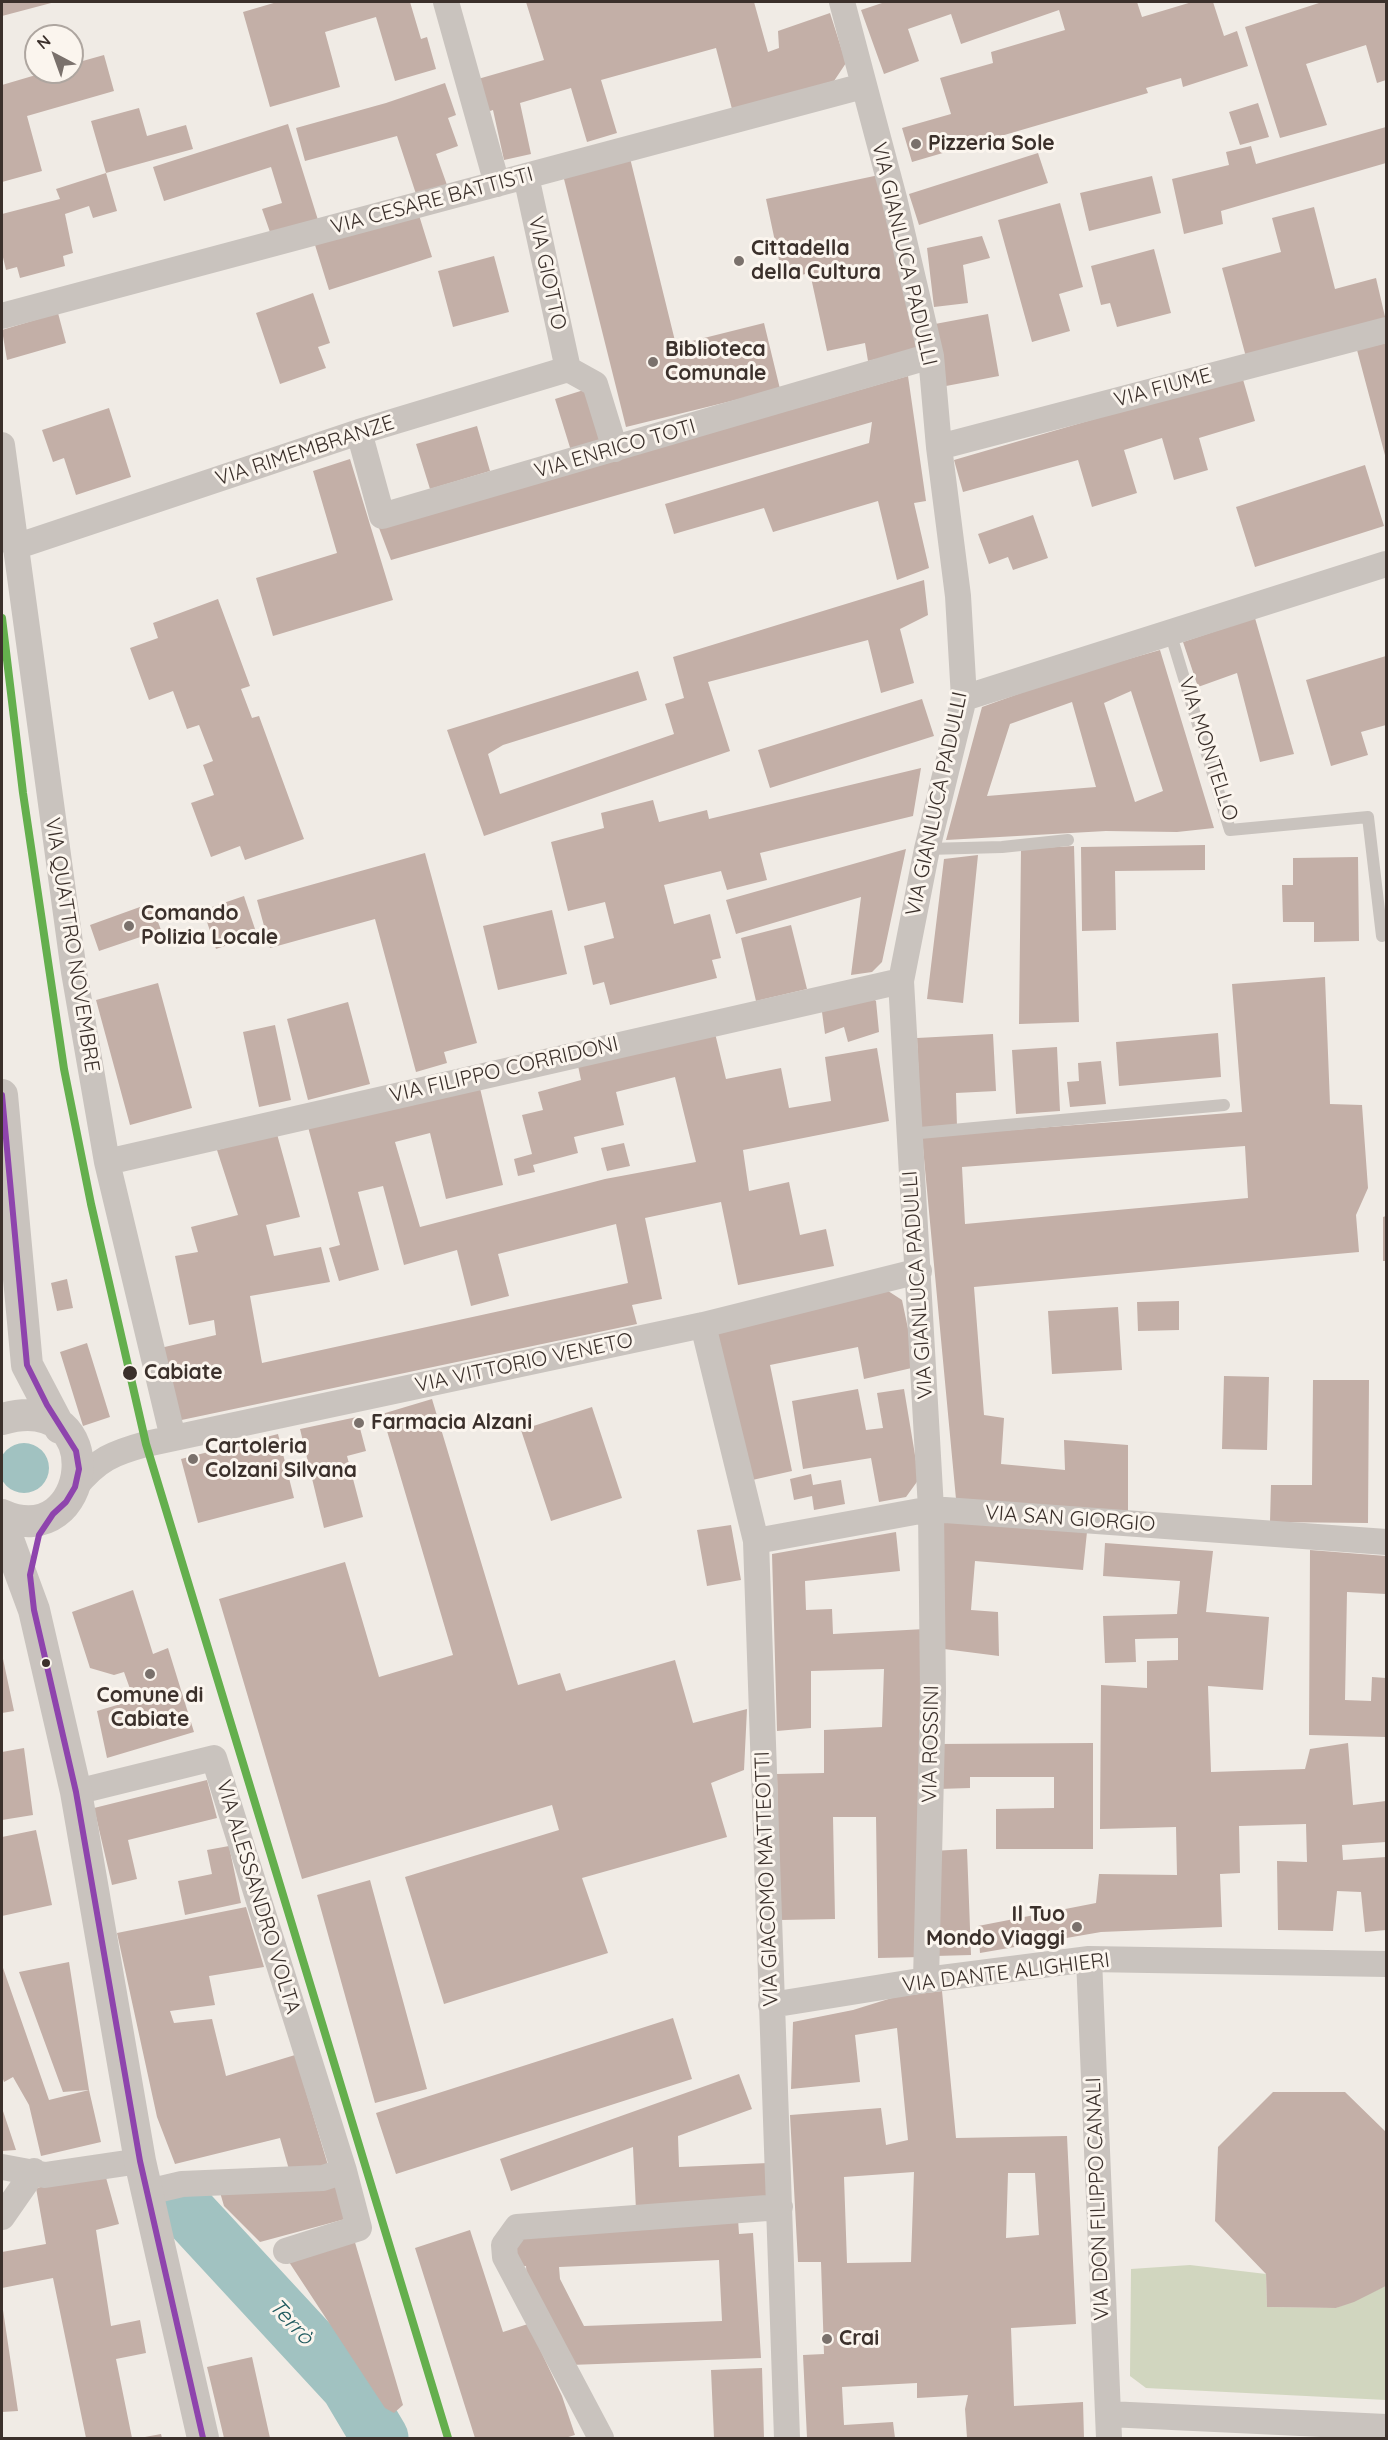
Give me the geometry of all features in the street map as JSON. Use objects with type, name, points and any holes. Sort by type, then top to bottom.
[{"type":"street","points":[[446,2],[496,184]]},
{"type":"street","name":"VIA GIANLUCA PADULLI","points":[[842,2],[894,198],[931,357],[939,447],[958,596],[964,698],[927,849],[900,981],[932,1509]]},
{"type":"street","name":"VIA CESARE BATTISTI","points":[[2,316],[863,86]]},
{"type":"street","name":"VIA GIOTTO","points":[[526,176],[568,369]]},
{"type":"street","name":"VIA FIUME","points":[[939,447],[1386,330]]},
{"type":"street","name":"VIA ENRICO TOTI","points":[[359,432],[382,516],[931,357]]},
{"type":"street","points":[[568,369],[595,384],[615,449]]},
{"type":"street","name":"VIA RIMEMBRANZE","points":[[15,547],[359,432],[568,369]]},
{"type":"street","name":"VIA QUATTRO NOVEMBRE","points":[[2,446],[73,961],[107,1162],[173,1438]]},
{"type":"street","points":[[964,698],[1386,564]]},
{"type":"street","name":"VIA FILIPPO CORRIDONI","points":[[107,1162],[900,981]]},
{"type":"street","points":[[2,1095],[27,1365],[76,1451],[79,1469],[75,1487],[66,1502],[53,1514],[39,1535],[30,1575],[34,1610],[76,1792],[140,2161],[204,2439]]},
{"type":"street","name":"VIA VITTORIO VENETO","points":[[75,1487],[89,1470],[106,1457],[128,1449],[703,1324],[919,1271]]},
{"type":"street","name":"VIA GIACOMO MATTEOTTI","points":[[703,1324],[756,1541],[788,2439]]},
{"type":"street","points":[[2,1419],[27,1365]]},
{"type":"street","points":[[2,1419],[19,1414],[38,1415],[54,1422],[64,1431]]},
{"type":"street","name":"VIA VITTORIO VENETO","points":[[64,1431],[104,1450],[128,1449]]},
{"type":"street","name":"VIA SAN GIORGIO","points":[[756,1541],[932,1509],[1386,1542]]},
{"type":"street","name":"VIA ROSSINI","points":[[926,1980],[933,1693],[932,1509]]},
{"type":"street","points":[[2,1515],[20,1521],[37,1520],[53,1514]]},
{"type":"street","points":[[2,1523],[34,1610]]},
{"type":"street","name":"VIA ALESSANDRO VOLTA","points":[[76,1792],[214,1758],[344,2171],[359,2228],[286,2252]]},
{"type":"street","name":"VIA DANTE ALIGHIERI","points":[[771,2006],[926,1980],[1089,1959],[1386,1964]]},
{"type":"street","name":"VIA DON FILIPPO CANALI","points":[[1089,1959],[1108,2426]]},
{"type":"street","points":[[2,2167],[34,2171],[45,2175],[140,2161]]},
{"type":"street","points":[[2,2217],[34,2171]]},
{"type":"street","points":[[148,2192],[182,2184],[323,2178],[344,2171]]},
{"type":"street","points":[[601,2439],[505,2257],[504,2245],[517,2227],[780,2207]]},
{"type":"street","points":[[1108,2426],[1386,2427]]},
{"type":"lane","name":"VIA MONTELLO","points":[[1170,632],[1230,830],[1368,817],[1382,936]]},
{"type":"lane","points":[[927,849],[1002,847],[1068,840]]},
{"type":"lane","points":[[909,1134],[1224,1105]]},
{"type":"green space","points":[[1190,2265],[1266,2274],[1267,2307],[1336,2308],[1386,2286],[1386,2400],[1146,2388],[1130,2376],[1131,2269]]},
{"type":"water","points":[[19,1443],[29,1443],[42,1450],[49,1463],[49,1473],[42,1486],[29,1493],[19,1493],[10,1489],[3,1482],[-1,1473],[-1,1463],[3,1454],[10,1447]]},
{"type":"building","points":[[2,2],[55,2],[2,16]]},
{"type":"building","points":[[277,2],[410,2],[421,39],[427,37],[436,69],[395,81],[376,17],[325,32],[340,87],[270,107],[243,12]]},
{"type":"building","points":[[526,2],[754,2],[768,52],[779,48],[778,31],[830,13],[846,63],[834,81],[732,109],[716,48],[601,80],[617,133],[587,142],[571,88],[520,103],[531,154],[504,160],[493,110],[487,112],[478,79],[544,60]]},
{"type":"building","points":[[885,2],[1137,2],[1142,17],[1192,2],[1213,2],[1224,36],[1237,31],[1248,66],[1183,87],[1181,78],[1146,88],[1148,93],[912,162],[902,128],[951,114],[940,78],[993,63],[991,52],[1065,30],[1059,10],[961,44],[951,14],[908,29],[919,61],[884,74],[861,10]]},
{"type":"building","points":[[1322,2],[1386,2],[1386,80],[1377,83],[1366,45],[1306,64],[1327,125],[1280,138],[1245,27]]},
{"type":"building","points":[[104,55],[114,91],[27,116],[42,171],[2,182],[2,85],[24,78],[24,84],[84,84],[84,61]]},
{"type":"building","points":[[445,83],[456,115],[448,118],[458,146],[436,154],[447,185],[416,194],[397,136],[305,161],[296,128],[386,103]]},
{"type":"building","points":[[1258,103],[1269,137],[1240,145],[1229,112]]},
{"type":"building","points":[[139,108],[147,136],[186,125],[193,149],[106,173],[91,121]]},
{"type":"building","points":[[288,124],[318,220],[271,235],[262,209],[282,203],[271,167],[164,201],[153,167]]},
{"type":"building","points":[[1386,127],[1386,163],[1221,211],[1223,224],[1184,234],[1172,179],[1229,165],[1226,152],[1251,146],[1256,164]]},
{"type":"building","points":[[1038,153],[1048,183],[919,225],[909,194]]},
{"type":"building","points":[[630,158],[676,345],[764,323],[780,389],[626,427],[563,175]]},
{"type":"building","points":[[106,173],[117,211],[93,218],[89,206],[65,214],[73,253],[63,256],[65,266],[20,278],[17,267],[6,270],[2,253],[2,214],[60,199],[56,189]]},
{"type":"building","points":[[879,175],[917,350],[868,361],[865,343],[827,351],[810,273],[783,279],[766,199]]},
{"type":"building","points":[[1152,176],[1161,213],[1089,231],[1080,193]]},
{"type":"building","points":[[1060,203],[1083,287],[1059,294],[1070,331],[1032,342],[998,220]]},
{"type":"building","points":[[1314,207],[1335,289],[1376,278],[1386,321],[1246,357],[1222,268],[1281,252],[1272,218]]},
{"type":"building","points":[[418,212],[432,257],[329,290],[315,245]]},
{"type":"building","points":[[982,236],[990,258],[963,265],[968,303],[934,307],[927,248]]},
{"type":"building","points":[[1154,249],[1171,313],[1117,327],[1110,303],[1101,305],[1091,266]]},
{"type":"building","points":[[494,256],[509,312],[453,327],[438,271]]},
{"type":"building","points":[[313,293],[330,343],[318,347],[326,368],[280,384],[256,313]]},
{"type":"building","points":[[58,313],[66,343],[7,360],[2,330]]},
{"type":"building","points":[[988,314],[999,376],[946,386],[935,324]]},
{"type":"building","points":[[1386,343],[1386,459],[1357,350]]},
{"type":"building","points":[[908,376],[926,501],[914,503],[929,568],[897,580],[878,501],[773,532],[764,508],[674,534],[665,504],[869,443],[872,422],[391,560],[379,528]]},
{"type":"building","points":[[1242,376],[1255,421],[1199,438],[1208,470],[1174,480],[1162,438],[1124,450],[1137,493],[1092,507],[1078,460],[963,492],[954,460]]},
{"type":"building","points":[[587,389],[604,444],[572,454],[555,399]]},
{"type":"building","points":[[109,408],[131,477],[76,495],[64,458],[53,462],[42,430]]},
{"type":"building","points":[[477,426],[490,471],[430,489],[416,444]]},
{"type":"building","points":[[350,459],[393,600],[273,636],[256,578],[337,553],[313,471]]},
{"type":"building","points":[[1365,465],[1384,526],[1255,567],[1236,507]]},
{"type":"building","points":[[1033,515],[1048,558],[1013,570],[1008,557],[989,564],[978,534]]},
{"type":"building","points":[[924,580],[928,615],[900,629],[914,683],[881,693],[868,640],[708,682],[730,751],[484,836],[447,730],[638,671],[647,700],[503,745],[488,754],[500,794],[674,734],[665,704],[684,698],[673,657]]},
{"type":"building","points":[[218,599],[250,686],[241,689],[252,718],[259,716],[304,839],[245,860],[240,846],[211,857],[191,803],[214,795],[203,765],[213,761],[199,725],[187,729],[173,691],[149,700],[130,648],[158,638],[153,623]]},
{"type":"building","points":[[1255,618],[1294,754],[1260,762],[1237,673],[1198,687],[1183,642]]},
{"type":"building","points":[[1160,650],[1214,828],[1177,832],[1106,831],[946,840],[982,707],[1065,677]],"holes":[[[1131,691],[1163,791],[1135,802],[1104,703]],[[1072,702],[1096,787],[987,796],[1010,724]]]},
{"type":"building","points":[[1386,656],[1386,725],[1361,732],[1368,755],[1331,766],[1306,680]]},
{"type":"building","points":[[922,699],[934,736],[770,788],[758,750]]},
{"type":"building","points":[[921,768],[913,816],[760,853],[767,880],[727,890],[721,871],[664,885],[674,924],[710,914],[721,958],[712,960],[717,978],[610,1005],[604,982],[593,985],[584,946],[614,938],[605,902],[568,911],[551,842],[604,828],[601,813],[653,800],[659,822],[707,810],[709,819]]},
{"type":"building","points":[[1205,845],[1205,870],[1115,871],[1116,930],[1082,931],[1081,847]]},
{"type":"building","points":[[1074,846],[1079,1022],[1019,1024],[1021,849]]},
{"type":"building","points":[[906,849],[882,962],[872,972],[851,975],[861,897],[736,934],[726,900]]},
{"type":"building","points":[[425,853],[477,1043],[444,1052],[447,1063],[416,1072],[375,919],[270,948],[257,900]]},
{"type":"building","points":[[978,855],[963,1003],[927,999],[944,859]]},
{"type":"building","points":[[1358,857],[1359,941],[1314,942],[1314,922],[1283,922],[1282,885],[1293,885],[1293,858]]},
{"type":"building","points":[[244,896],[257,935],[216,949],[203,910]]},
{"type":"building","points":[[151,903],[161,930],[99,951],[90,925]]},
{"type":"building","points":[[552,910],[567,974],[498,990],[483,926]]},
{"type":"building","points":[[791,925],[807,989],[756,1001],[741,938]]},
{"type":"building","points":[[1325,977],[1330,1104],[1362,1105],[1368,1188],[1356,1215],[1359,1252],[974,1287],[984,1415],[1004,1418],[1001,1464],[1065,1470],[1064,1440],[1128,1445],[1128,1511],[956,1499],[922,1137],[1242,1112],[1232,984]],"holes":[[[1245,1146],[1248,1198],[965,1224],[962,1167]]]},
{"type":"building","points":[[158,983],[192,1108],[130,1125],[96,1000]]},
{"type":"building","points":[[866,992],[876,1001],[879,1032],[848,1042],[844,1027],[825,1034],[821,1005]]},
{"type":"building","points":[[348,1002],[370,1084],[308,1100],[287,1019]]},
{"type":"building","points":[[275,1025],[291,1100],[259,1107],[243,1032]]},
{"type":"building","points":[[714,1029],[726,1079],[781,1068],[789,1108],[831,1101],[825,1057],[877,1048],[889,1121],[743,1150],[749,1191],[789,1182],[800,1235],[826,1229],[834,1266],[738,1285],[721,1202],[645,1218],[662,1299],[632,1305],[637,1324],[172,1422],[156,1349],[216,1335],[214,1320],[189,1325],[175,1256],[198,1252],[191,1227],[238,1215],[217,1150],[277,1134],[300,1217],[266,1225],[274,1256],[321,1247],[330,1282],[250,1296],[262,1363],[628,1283],[616,1224],[498,1254],[509,1296],[471,1306],[457,1250],[404,1265],[383,1186],[358,1192],[379,1270],[339,1281],[329,1248],[340,1245],[308,1127],[479,1084],[503,1185],[446,1199],[430,1133],[395,1142],[420,1227],[605,1179],[696,1162],[675,1077],[616,1092],[624,1125],[574,1137],[578,1153],[533,1165],[535,1172],[518,1176],[514,1159],[532,1154],[522,1115],[543,1110],[538,1092],[581,1080],[577,1061]]},
{"type":"building","points":[[1218,1033],[1221,1077],[1119,1086],[1116,1042]]},
{"type":"building","points":[[993,1034],[996,1091],[956,1093],[957,1127],[921,1129],[917,1038]]},
{"type":"building","points":[[1057,1047],[1060,1111],[1016,1114],[1012,1050]]},
{"type":"building","points":[[1101,1061],[1106,1104],[1070,1107],[1067,1082],[1079,1081],[1078,1063]]},
{"type":"building","points":[[624,1143],[630,1166],[607,1171],[601,1148]]},
{"type":"building","points":[[1386,1216],[1386,1261],[1383,1261],[1383,1217]]},
{"type":"building","points":[[67,1279],[73,1308],[57,1311],[51,1283]]},
{"type":"building","points":[[885,1289],[902,1300],[916,1367],[864,1379],[858,1347],[770,1365],[792,1471],[748,1481],[715,1325]]},
{"type":"building","points":[[1179,1301],[1179,1330],[1138,1331],[1137,1302]]},
{"type":"building","points":[[1118,1307],[1122,1370],[1052,1374],[1048,1311]]},
{"type":"building","points":[[87,1343],[110,1417],[83,1426],[60,1352]]},
{"type":"building","points":[[1224,1376],[1269,1377],[1267,1450],[1222,1449]]},
{"type":"building","points":[[1313,1380],[1369,1380],[1368,1523],[1270,1522],[1271,1485],[1312,1485]]},
{"type":"building","points":[[858,1389],[866,1430],[883,1428],[877,1393],[904,1389],[919,1479],[906,1497],[879,1502],[871,1458],[803,1469],[792,1401]]},
{"type":"building","points":[[432,1399],[518,1685],[560,1673],[566,1691],[675,1660],[693,1723],[747,1709],[744,1770],[711,1783],[727,1837],[582,1878],[608,1953],[444,2004],[405,1877],[559,1830],[552,1805],[302,1879],[219,1599],[345,1562],[379,1677],[453,1655],[382,1414]]},
{"type":"building","points":[[592,1407],[622,1498],[551,1521],[521,1430]]},
{"type":"building","points":[[357,1417],[366,1451],[347,1456],[363,1517],[324,1528],[300,1429]]},
{"type":"building","points":[[278,1434],[294,1498],[198,1523],[181,1459]]},
{"type":"building","points":[[811,1474],[813,1485],[841,1480],[845,1504],[814,1510],[812,1496],[794,1500],[790,1479]]},
{"type":"building","points":[[940,1521],[1087,1532],[1083,1570],[975,1561],[971,1610],[998,1612],[999,1656],[944,1649]]},
{"type":"building","points":[[731,1525],[741,1580],[707,1586],[697,1530]]},
{"type":"building","points":[[896,1532],[900,1571],[805,1581],[806,1610],[832,1609],[833,1634],[925,1629],[922,1957],[878,1958],[876,1817],[833,1817],[835,1919],[780,1920],[777,1774],[824,1773],[824,1730],[882,1727],[884,1669],[811,1671],[811,1728],[777,1731],[772,1554]]},
{"type":"building","points":[[1105,1543],[1213,1551],[1206,1612],[1269,1617],[1263,1690],[1208,1686],[1211,1772],[1305,1769],[1310,1749],[1348,1743],[1353,1805],[1386,1801],[1386,1842],[1342,1845],[1343,1860],[1386,1857],[1386,1930],[1365,1932],[1361,1892],[1337,1891],[1333,1931],[1278,1930],[1277,1861],[1307,1862],[1306,1824],[1239,1826],[1240,1873],[1220,1874],[1222,1927],[1101,1932],[980,1953],[978,1926],[1096,1903],[1099,1874],[1177,1875],[1176,1827],[1100,1829],[1101,1685],[1147,1688],[1147,1661],[1178,1660],[1178,1638],[1135,1639],[1136,1662],[1105,1663],[1103,1616],[1177,1614],[1180,1581],[1103,1576]]},
{"type":"building","points":[[1310,1550],[1386,1556],[1386,1594],[1347,1592],[1345,1700],[1371,1701],[1372,1677],[1386,1678],[1386,1737],[1309,1735]]},
{"type":"building","name":"Comune di Cabiate","points":[[133,1590],[153,1654],[168,1648],[194,1732],[107,1758],[97,1711],[134,1700],[124,1672],[114,1675],[90,1668],[72,1612]]},
{"type":"building","points":[[2,1654],[14,1711],[2,1713]]},
{"type":"building","points":[[1093,1743],[1093,1849],[996,1849],[996,1809],[1054,1808],[1054,1777],[970,1777],[970,1788],[938,1789],[937,1744]]},
{"type":"building","points":[[24,1748],[33,1815],[2,1820],[2,1752]]},
{"type":"building","points":[[207,1780],[217,1818],[128,1840],[137,1879],[112,1885],[94,1808]]},
{"type":"building","points":[[36,1830],[52,1905],[2,1916],[2,1837]]},
{"type":"building","points":[[229,1846],[241,1903],[185,1915],[178,1881],[212,1874],[207,1850]]},
{"type":"building","points":[[967,1849],[971,1955],[935,1956],[933,1851]]},
{"type":"building","points":[[370,1880],[427,2089],[375,2103],[317,1895]]},
{"type":"building","points":[[246,1907],[264,1967],[209,1976],[215,2005],[170,2011],[174,2023],[212,2019],[226,2076],[295,2055],[330,2172],[290,2173],[280,2138],[175,2164],[157,2117],[117,1933]]},
{"type":"building","points":[[69,1962],[89,2090],[63,2092],[19,1972]]},
{"type":"building","points":[[2,1965],[49,2100],[89,2090],[101,2142],[41,2156],[29,2105],[13,2077],[4,2082],[2,2076]]},
{"type":"building","points":[[942,1991],[956,2138],[1067,2136],[1076,2324],[1011,2328],[1014,2406],[1083,2402],[1084,2438],[967,2438],[965,2409],[968,2395],[917,2398],[917,2383],[842,2387],[844,2425],[893,2422],[895,2438],[807,2438],[803,2355],[824,2354],[821,2262],[798,2262],[790,2115],[881,2108],[886,2145],[908,2140],[897,2028],[855,2035],[860,2082],[791,2089],[793,2022],[853,2010],[895,1997]],"holes":[[[914,2172],[911,2262],[847,2263],[844,2177]],[[1008,2173],[1035,2173],[1039,2235],[1006,2238]]]},
{"type":"building","points":[[673,2018],[692,2079],[396,2174],[376,2113]]},
{"type":"building","points":[[739,2074],[752,2109],[678,2136],[679,2167],[768,2163],[770,2204],[636,2210],[633,2147],[511,2191],[500,2159]]},
{"type":"building","points":[[1273,2092],[1345,2092],[1386,2132],[1386,2286],[1354,2302],[1336,2308],[1267,2307],[1266,2274],[1215,2221],[1218,2147]]},
{"type":"building","points":[[2,2108],[16,2150],[2,2151]]},
{"type":"building","points":[[105,2174],[119,2224],[96,2230],[111,2326],[140,2320],[146,2353],[116,2359],[132,2438],[86,2438],[53,2278],[2,2288],[2,2252],[46,2244],[36,2188]]},
{"type":"building","points":[[335,2181],[349,2218],[260,2242],[224,2206],[219,2189]]},
{"type":"building","points":[[738,2219],[739,2234],[753,2233],[761,2358],[570,2365],[527,2281],[526,2266],[518,2266],[515,2233]],"holes":[[[719,2260],[722,2321],[584,2326],[560,2279],[559,2267]]]},
{"type":"building","points":[[470,2230],[503,2332],[528,2324],[562,2396],[575,2435],[565,2438],[475,2438],[415,2248]]},
{"type":"building","points":[[354,2239],[403,2405],[394,2413],[385,2408],[289,2262]]},
{"type":"building","points":[[3,2310],[18,2411],[2,2412]]},
{"type":"building","points":[[252,2357],[270,2438],[224,2438],[207,2367]]},
{"type":"building","points":[[762,2368],[764,2438],[714,2438],[711,2370]]},
{"type":"building","points":[[161,2434],[162,2438],[145,2438],[145,2437]]},
{"type":"waterway","name":"Terrò","points":[[190,2214],[349,2386],[380,2438]]},
{"type":"transit line","points":[[2,618],[23,793],[64,1069],[91,1204],[146,1444],[448,2438]]},
{"type":"transit line","points":[[2,1095],[27,1365],[47,1405],[76,1451],[79,1469],[75,1487],[66,1502],[53,1514],[39,1535],[30,1575],[34,1610],[76,1792],[140,2161],[203,2438]]},
{"type":"place","name":"Pizzeria Sole","points":[[916,144]]},
{"type":"place","name":"Cittadella della Cultura","points":[[739,261]]},
{"type":"place","name":"Biblioteca Comunale","points":[[653,362]]},
{"type":"place","name":"Comando Polizia Locale","points":[[129,926]]},
{"type":"place","name":"Cabiate","points":[[130,1373]]},
{"type":"place","name":"Farmacia Alzani","points":[[359,1423]]},
{"type":"place","name":"Cartoleria Colzani Silvana","points":[[193,1459]]},
{"type":"place","name":"Comune di Cabiate","points":[[150,1674]]},
{"type":"place","name":"Il Tuo Mondo Viaggi","points":[[1077,1927]]},
{"type":"place","name":"Crai","points":[[827,2339]]}]
